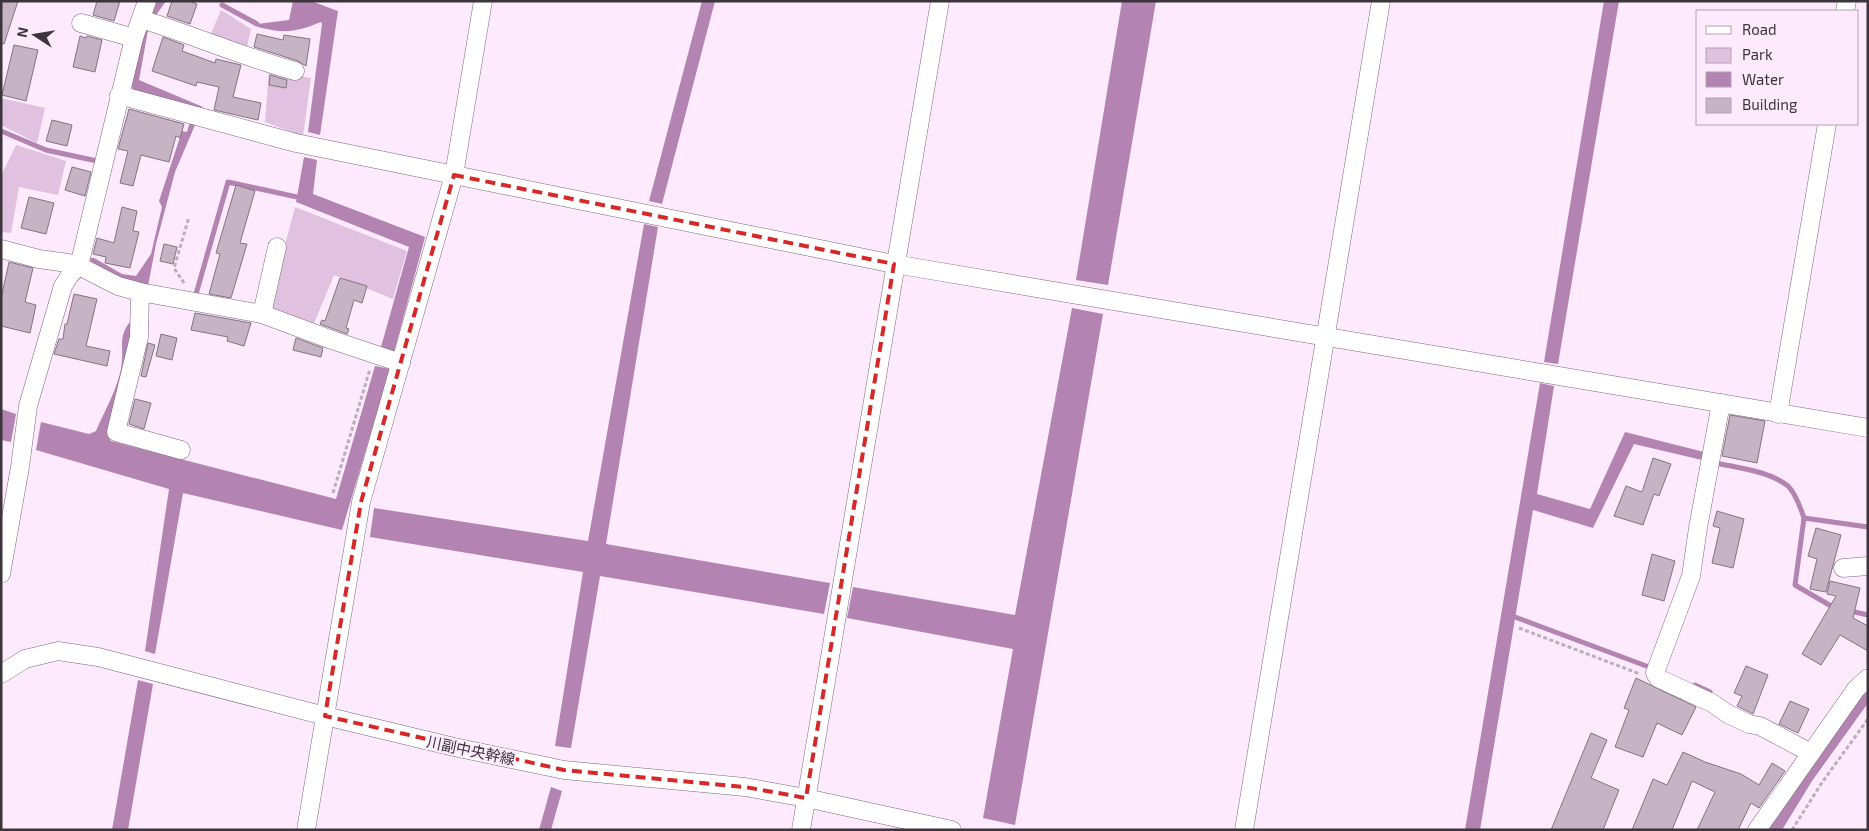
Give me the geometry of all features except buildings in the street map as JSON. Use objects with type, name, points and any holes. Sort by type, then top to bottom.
[{"type":"street","points":[[1,574],[20,467],[28,406],[63,286],[79,266],[134,38],[148,21],[147,1]]},
{"type":"street","points":[[306,830],[361,502],[454,175],[483,1]]},
{"type":"street","points":[[801,830],[894,264],[940,1]]},
{"type":"street","points":[[1244,830],[1381,1]]},
{"type":"street","points":[[148,21],[261,62],[296,71]]},
{"type":"street","points":[[81,23],[134,38]]},
{"type":"street","points":[[120,95],[296,143],[894,264],[1868,428]]},
{"type":"street","points":[[1778,414],[1827,125]]},
{"type":"street","points":[[262,314],[277,247]]},
{"type":"street","points":[[1,249],[39,259],[79,266],[118,286],[140,292],[262,314],[401,363]]},
{"type":"street","points":[[140,292],[139,337],[116,432],[181,450]]},
{"type":"street","points":[[1721,403],[1691,576],[1655,673],[1658,678],[1712,703],[1728,714],[1749,724],[1760,726],[1811,753]]},
{"type":"street","points":[[1843,568],[1868,566]]},
{"type":"street","name":"川副中央幹線","points":[[1,674],[25,658],[58,651],[98,657],[325,716],[454,747],[564,770],[745,788],[806,798],[952,830]]},
{"type":"street","points":[[1757,830],[1856,689],[1868,678]]},
{"type":"path","points":[[186,300],[187,286],[174,268],[189,216]]},
{"type":"path","points":[[333,492],[375,354]]},
{"type":"path","points":[[1519,628],[1647,676],[1658,678]]},
{"type":"path","points":[[1792,830],[1823,781],[1868,719]]},
{"type":"highlighted area","points":[[454,175],[894,264],[806,798],[745,787],[564,770],[325,716],[361,502]]},
{"type":"green space","points":[[221,10],[251,29],[246,52],[210,36]]},
{"type":"green space","points":[[269,71],[311,78],[303,136],[265,122]]},
{"type":"green space","points":[[1,98],[45,108],[37,143],[1,125]]},
{"type":"green space","points":[[16,145],[66,161],[58,195],[19,187],[11,233],[1,232],[1,176]]},
{"type":"green space","points":[[295,207],[407,251],[393,299],[334,275],[312,328],[268,309]]},
{"type":"water","points":[[153,1],[166,1],[149,25],[139,80],[203,107],[200,109],[134,91],[130,83]]},
{"type":"water","points":[[293,1],[311,1],[338,11],[320,135],[308,132],[321,22],[290,31],[275,31],[258,27],[257,24],[289,20]]},
{"type":"water","points":[[702,1],[715,1],[662,204],[649,201]]},
{"type":"water","points":[[1122,1],[1156,1],[1108,285],[1076,280]]},
{"type":"water","points":[[1604,1],[1619,1],[1558,364],[1544,362]]},
{"type":"water","points":[[190,122],[195,123],[195,125],[175,172],[156,244],[148,286],[125,280],[90,261],[91,258],[94,258],[122,274],[136,276],[151,254],[162,207],[159,201],[182,131],[187,132]]},
{"type":"water","points":[[304,157],[317,160],[313,194],[425,237],[394,352],[381,347],[409,247],[296,202]]},
{"type":"water","points":[[644,224],[658,227],[606,544],[830,583],[824,614],[600,576],[571,748],[555,746],[583,572],[370,537],[374,508],[588,541]]},
{"type":"water","points":[[1072,308],[1103,314],[1015,825],[983,818],[1013,649],[847,618],[853,587],[1015,615]]},
{"type":"water","points":[[130,322],[132,332],[128,361],[107,435],[111,441],[336,499],[375,366],[390,369],[342,530],[183,493],[155,654],[145,651],[169,489],[36,450],[41,422],[89,434],[96,431],[119,378],[123,336]]},
{"type":"water","points":[[1540,383],[1554,386],[1537,494],[1590,509],[1625,432],[1704,452],[1702,460],[1634,444],[1593,528],[1533,510],[1480,830],[1465,830]]},
{"type":"water","points":[[1,409],[16,414],[11,442],[1,440]]},
{"type":"water","points":[[138,680],[153,684],[128,830],[112,830]]},
{"type":"water","points":[[1868,687],[1868,703],[1812,781],[1782,830],[1767,830]]},
{"type":"water","points":[[551,787],[562,791],[551,830],[539,830]]},
{"type":"waterway","points":[[222,5],[257,24]]},
{"type":"waterway","points":[[1,131],[46,150],[97,161]]},
{"type":"waterway","points":[[196,294],[228,182],[297,197]]},
{"type":"waterway","points":[[1716,463],[1763,473],[1791,489],[1804,518],[1795,585],[1831,606],[1837,607]]},
{"type":"waterway","points":[[1804,518],[1868,527]]},
{"type":"waterway","points":[[1850,611],[1868,615]]},
{"type":"waterway","points":[[1515,617],[1649,667]]},
{"type":"waterway","points":[[1695,685],[1710,692]]}]
